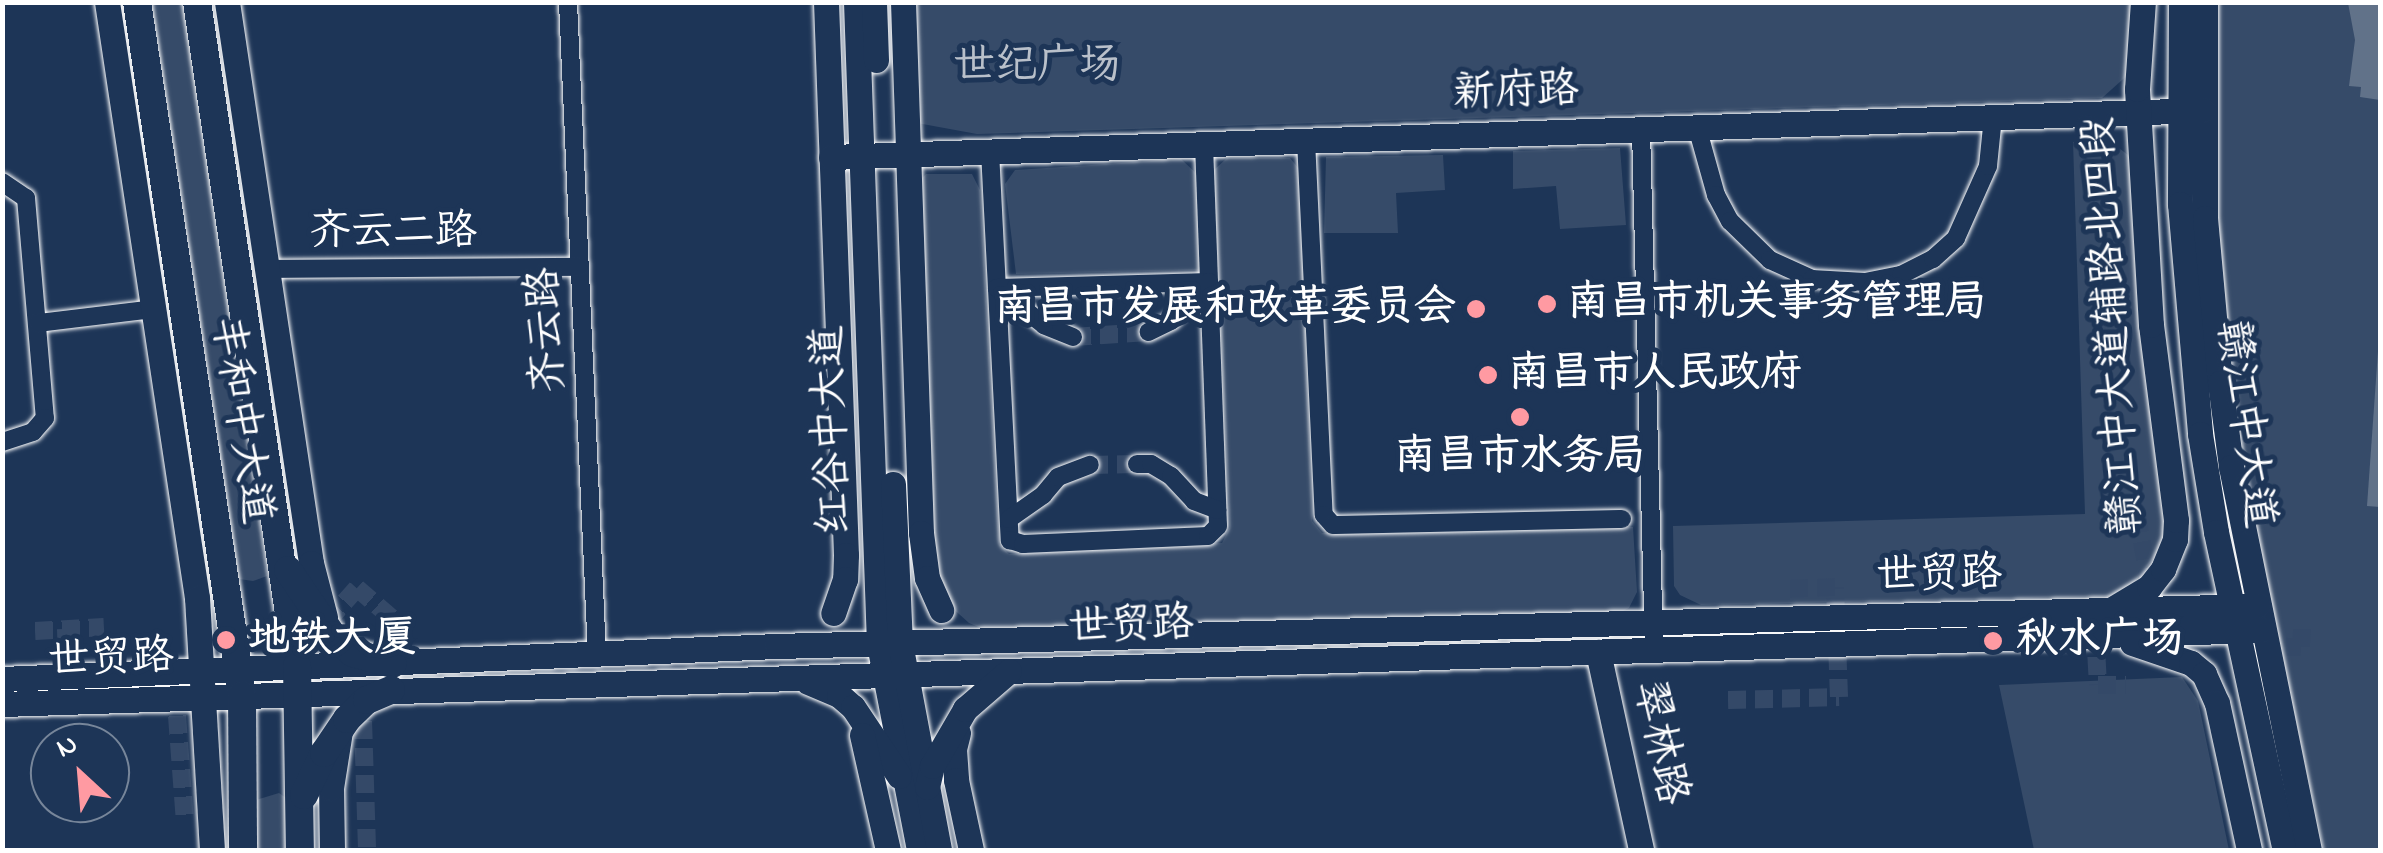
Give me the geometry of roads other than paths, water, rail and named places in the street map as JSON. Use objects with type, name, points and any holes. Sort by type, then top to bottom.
[{"type":"main road","points":[[107,2],[197,598],[206,696],[212,850]]},
{"type":"main road","name":"丰和中大道","points":[[137,2],[242,695],[243,850]]},
{"type":"main road","name":"丰和中大道","points":[[197,2],[297,679],[300,850]]},
{"type":"main road","points":[[227,2],[311,563],[332,635]]},
{"type":"main road","points":[[826,2],[846,555],[845,579],[833,614]]},
{"type":"main road","name":"红谷中大道","points":[[856,2],[872,155]]},
{"type":"main road","name":"红谷中大道","points":[[874,2],[872,155],[889,644],[916,788],[919,850]]},
{"type":"main road","points":[[903,2],[921,534],[927,578],[942,610]]},
{"type":"main road","name":"赣江中大道辅路北四段","points":[[2101,624],[2148,587],[2163,569],[2175,539],[2151,325],[2139,112],[2143,2]]},
{"type":"main road","name":"赣江中大道","points":[[2180,2],[2191,110]]},
{"type":"main road","name":"赣江中大道","points":[[2205,2],[2180,204],[2198,416],[2309,850]]},
{"type":"main road","name":"新府路","points":[[831,156],[2191,110]]},
{"type":"main road","points":[[885,523],[942,610],[975,635],[1005,641]]},
{"type":"main road","points":[[791,646],[818,630],[833,614],[868,564],[885,523]]},
{"type":"main road","points":[[280,557],[332,635],[392,677],[340,730],[324,753],[300,806]]},
{"type":"main road","name":"世贸路","points":[[2,680],[238,666],[297,679],[784,678],[1654,650],[2247,618]]},
{"type":"main road","name":"赣江中大道","points":[[2247,618],[2285,850]]},
{"type":"main road","name":"世贸路","points":[[392,677],[597,655],[791,646],[1653,620],[2101,624]]},
{"type":"main road","points":[[2101,624],[2191,662],[2204,674],[2217,703],[2249,850]]},
{"type":"main road","name":"翠林路","points":[[1598,652],[1641,850]]},
{"type":"main road","points":[[784,678],[820,685],[853,707],[916,788],[965,708],[1009,670]]},
{"type":"main road","name":"世贸路","points":[[2,704],[242,695],[297,679]]},
{"type":"main road","points":[[853,707],[888,850]]},
{"type":"main road","points":[[965,708],[954,749],[971,850]]},
{"type":"main road","points":[[332,850],[331,788],[340,730]]},
{"type":"main road","name":"红谷中大道","points":[[916,788],[939,850]]},
{"type":"street","name":"齐云路","points":[[568,2],[597,655]]},
{"type":"street","points":[[1696,127],[1716,195],[1730,221],[1785,268],[1812,279],[1852,283],[1902,275],[1933,260],[1956,238],[1988,166],[1993,117]]},
{"type":"street","points":[[1640,129],[1654,650]]},
{"type":"street","points":[[1306,140],[1324,515],[1333,525],[1622,519]]},
{"type":"street","points":[[990,151],[1010,540],[1023,544],[1208,536],[1218,526],[1204,144]]},
{"type":"street","points":[[2,182],[26,198],[45,418],[34,432],[2,442]]},
{"type":"street","name":"齐云二路","points":[[267,268],[580,267]]},
{"type":"street","points":[[997,288],[1209,282]]},
{"type":"street","points":[[1148,332],[1171,321],[1209,282]]},
{"type":"street","points":[[997,288],[1044,325],[1073,336]]},
{"type":"street","points":[[38,323],[154,308]]},
{"type":"street","points":[[1136,464],[1151,464],[1171,476],[1194,501],[1217,510]]},
{"type":"street","points":[[1009,519],[1044,495],[1058,478],[1090,465]]},
{"type":"tunnel","points":[[1073,337],[1148,332]]},
{"type":"tunnel","points":[[1090,465],[1137,464]]},
{"type":"tunnel","points":[[2137,515],[2151,593]]},
{"type":"tunnel","points":[[1728,700],[1839,697],[1835,587],[1786,589]]},
{"type":"tunnel","points":[[310,676],[309,642],[357,588],[394,620]]},
{"type":"tunnel","points":[[2259,646],[2301,647],[2302,625]]},
{"type":"tunnel","points":[[35,631],[104,627]]},
{"type":"tunnel","points":[[66,629],[68,687]]},
{"type":"tunnel","points":[[2095,630],[2098,685],[2126,685]]},
{"type":"tunnel","points":[[175,689],[185,823]]},
{"type":"tunnel","points":[[358,700],[363,721],[367,850]]},
{"type":"place","name":"南昌市机关事务管理局","points":[[1547,304]]},
{"type":"place","name":"南昌市发展和改革委员会","points":[[1476,309]]},
{"type":"place","name":"南昌市人民政府","points":[[1488,375]]},
{"type":"place","name":"南昌市水务局","points":[[1520,417]]},
{"type":"place","name":"地铁大厦","points":[[226,640]]},
{"type":"place","name":"秋水广场","points":[[1993,641]]},
{"type":"park label","name":"世纪广场","points":[[1037,67]]}]
